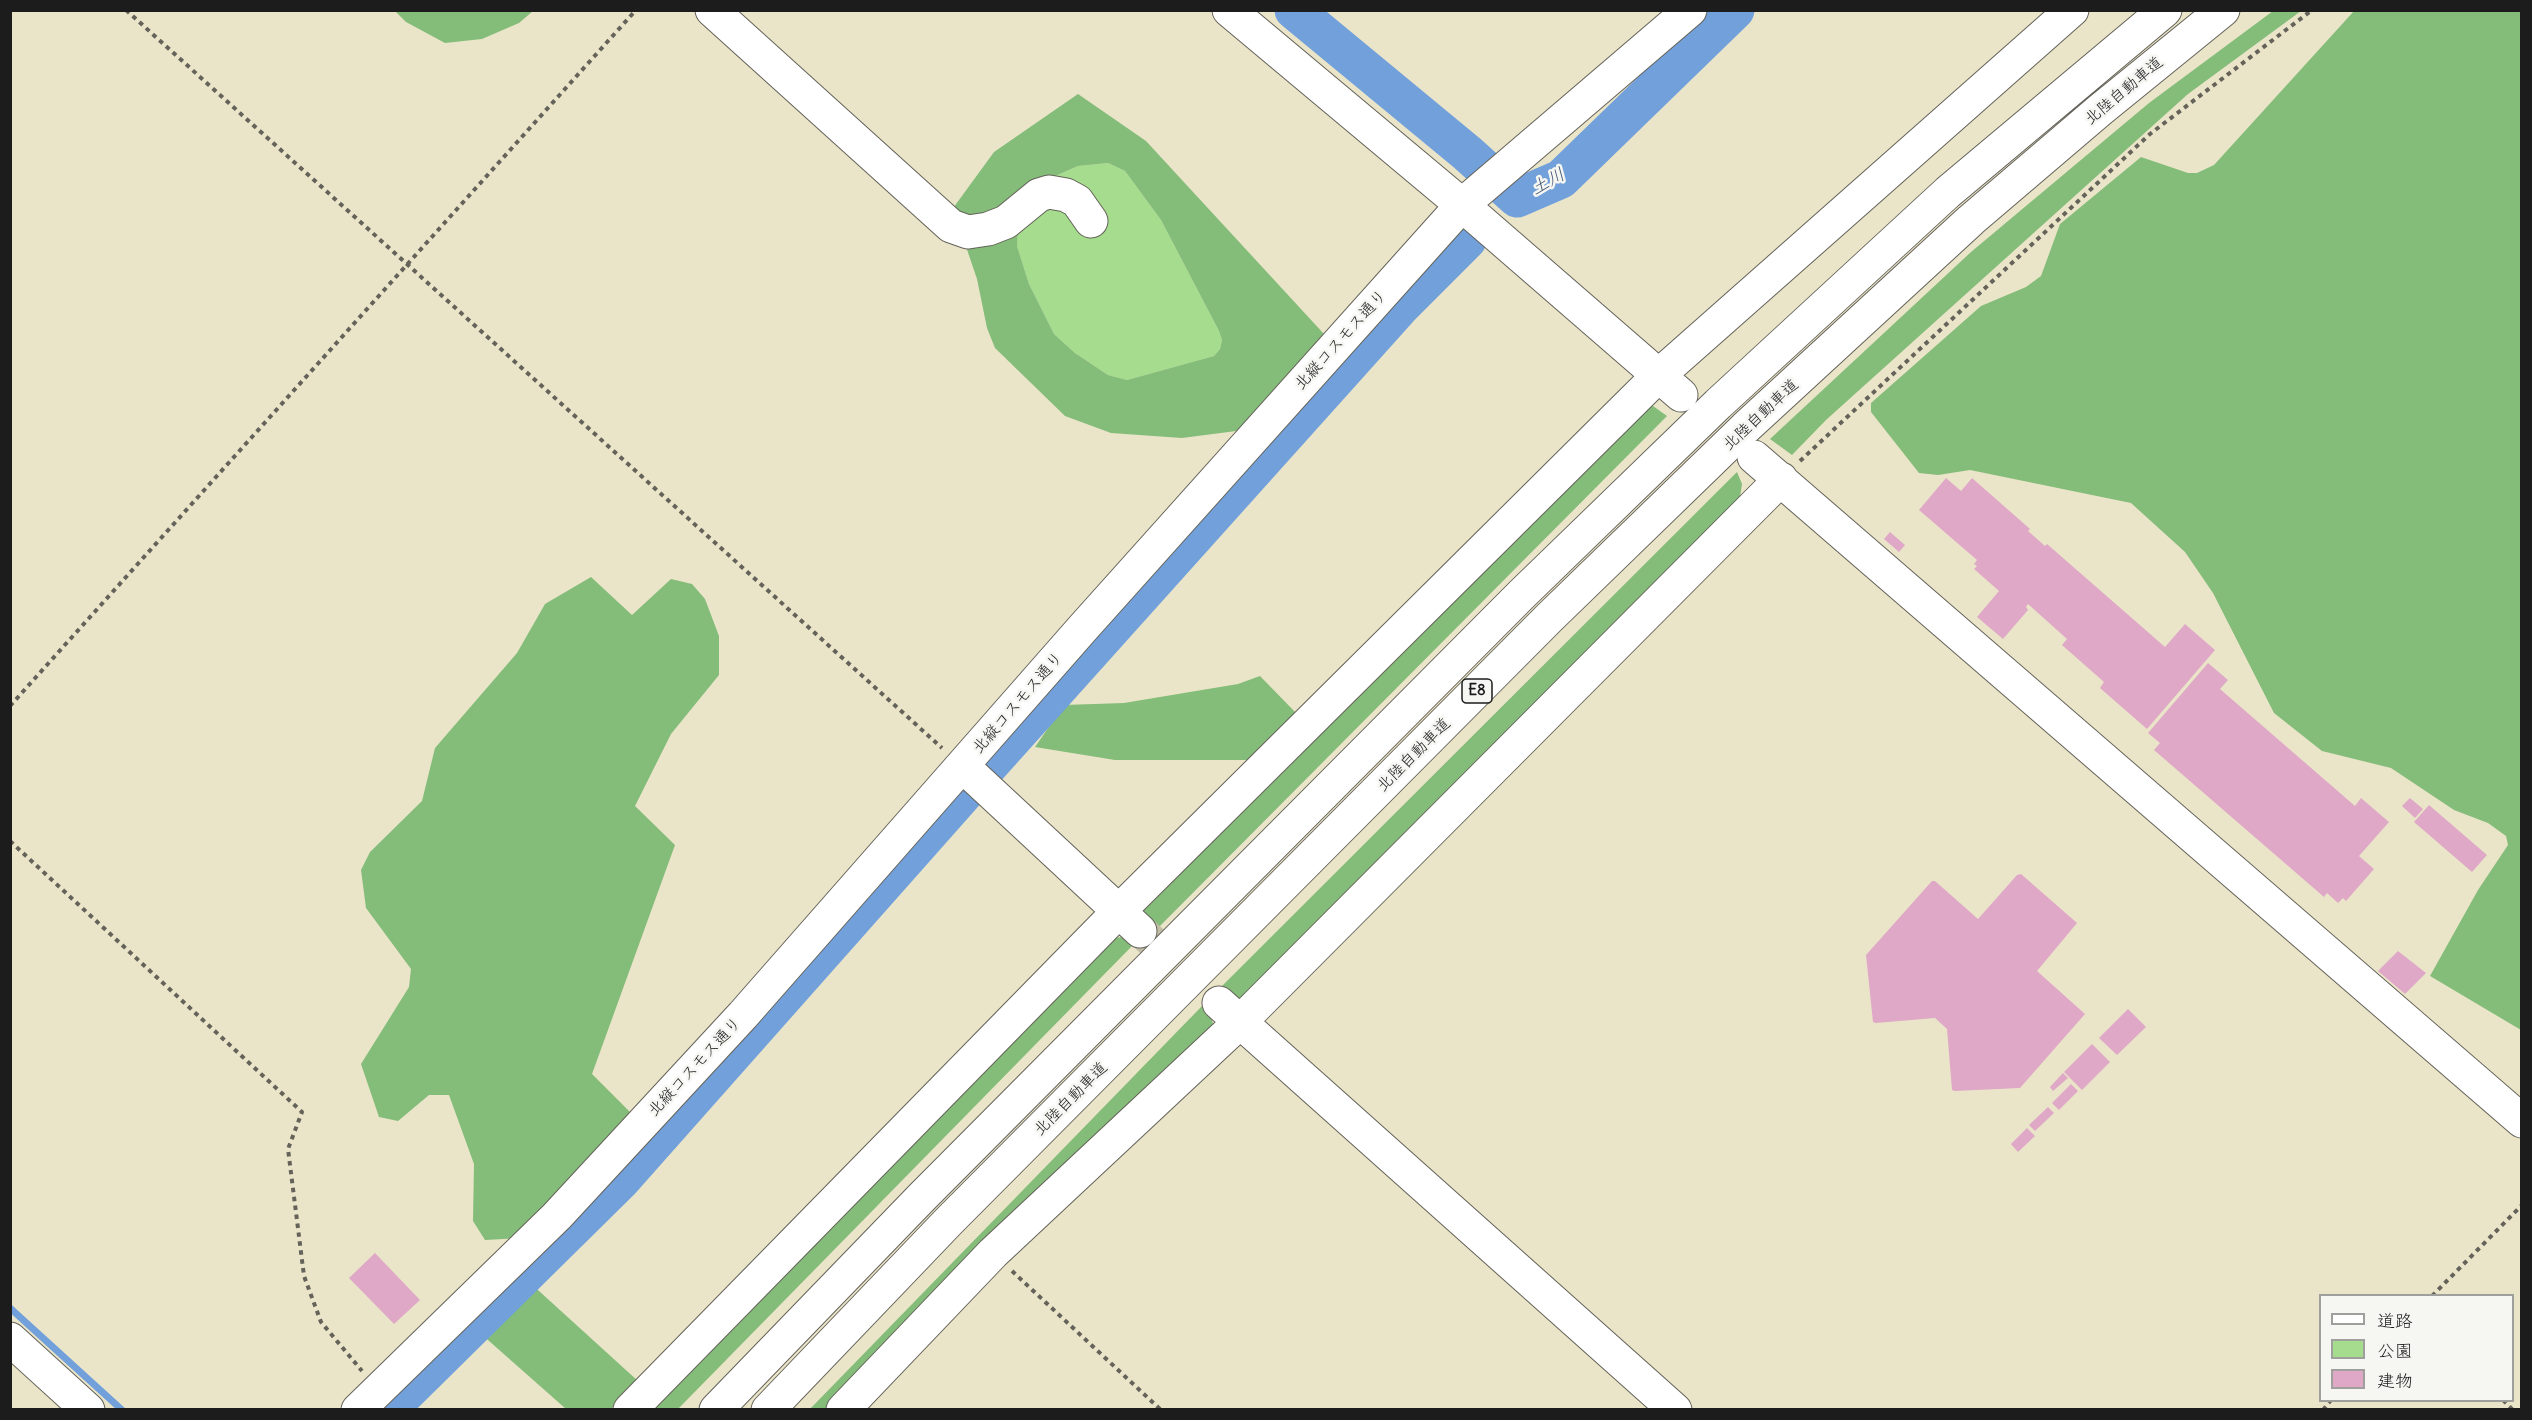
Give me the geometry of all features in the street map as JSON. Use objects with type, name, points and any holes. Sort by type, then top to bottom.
[{"type":"main road","points":[[712,10],[951,226],[969,232],[988,229],[1006,222],[1039,195],[1049,192],[1066,195],[1077,201],[1091,221]]},
{"type":"main road","points":[[1229,10],[1466,202],[1669,386]]},
{"type":"main road","name":"北縦コスモス通り","points":[[368,1399],[557,1215],[743,1015],[972,775],[1082,629],[1466,202],[1690,10]]},
{"type":"main road","points":[[630,1410],[1130,921],[1669,386],[2072,10]]},
{"type":"main road","name":"E8","points":[[716,1410],[930,1189],[1521,595],[1718,404],[1948,192],[2165,10]]},
{"type":"main road","name":"北陸自動車道","points":[[768,1410],[949,1221],[1549,618],[1745,428],[1971,220],[2219,14]]},
{"type":"main road","points":[[1754,457],[2522,1121]]},
{"type":"main road","points":[[843,1410],[993,1253],[1229,1013],[1781,479]]},
{"type":"main road","points":[[972,775],[1130,921]]},
{"type":"main road","points":[[1229,1013],[1675,1410]]},
{"type":"main road","points":[[10,1339],[88,1410]]},
{"type":"path","points":[[126,10],[972,775]]},
{"type":"path","points":[[10,706],[636,10]]},
{"type":"path","points":[[1781,479],[2150,134],[2312,10]]},
{"type":"path","points":[[10,841],[302,1112],[288,1149],[304,1276],[321,1322],[368,1399]]},
{"type":"path","points":[[2434,1294],[2522,1206]]},
{"type":"path","points":[[993,1253],[1161,1410]]},
{"type":"green space","points":[[395,11],[533,11],[519,23],[482,39],[445,43],[406,22]]},
{"type":"green space","points":[[2273,11],[2301,11],[2188,94],[1826,420],[1792,455],[1770,439],[1971,252],[2149,103]]},
{"type":"green space","points":[[2354,11],[2521,11],[2521,1030],[2430,976],[2478,890],[2508,845],[2506,836],[2488,823],[2454,810],[2391,768],[2322,751],[2274,713],[2213,593],[2185,552],[2131,503],[1970,470],[1938,475],[1919,473],[1871,412],[1871,403],[1981,306],[2026,287],[2041,276],[2060,224],[2141,157],[2188,173],[2197,173],[2214,165]]},
{"type":"green space","points":[[1078,94],[1146,141],[1324,334],[1244,430],[1182,438],[1111,433],[1065,416],[995,348],[987,328],[977,279],[960,229],[951,211],[994,152]],"holes":[[[1108,163],[1125,171],[1161,220],[1222,340],[1220,349],[1214,356],[1127,380],[1108,375],[1075,353],[1054,334],[1029,284],[1017,246],[1018,217],[1053,177],[1078,166]]]},
{"type":"green space","points":[[1108,163],[1125,171],[1161,220],[1219,331],[1222,340],[1220,349],[1214,356],[1127,380],[1108,375],[1075,353],[1054,334],[1029,284],[1017,246],[1017,217],[1053,177],[1078,166]]},
{"type":"green space","points":[[1653,406],[1667,416],[1156,930],[1142,914],[1145,895],[1628,413]]},
{"type":"green space","points":[[1737,472],[1742,484],[1738,510],[1248,999],[1230,999],[1219,989]]},
{"type":"green space","points":[[591,577],[632,615],[671,579],[692,584],[705,599],[719,636],[719,675],[671,734],[635,806],[675,845],[592,1074],[630,1112],[522,1238],[485,1240],[473,1221],[474,1164],[449,1095],[429,1095],[398,1121],[379,1117],[361,1064],[409,987],[411,969],[366,908],[361,870],[370,852],[422,801],[435,748],[517,653],[545,604]]},
{"type":"green space","points":[[1260,676],[1297,714],[1247,760],[1115,760],[1035,747],[1064,705],[1124,703],[1238,684]]},
{"type":"green space","points":[[1122,937],[1132,946],[678,1409],[645,1410],[1100,940]]},
{"type":"green space","points":[[1202,1006],[1211,1017],[1214,1027],[850,1409],[809,1410]]},
{"type":"green space","points":[[528,1281],[638,1381],[611,1409],[566,1409],[480,1333]]},
{"type":"building","points":[[1946,478],[1961,491],[1972,478],[2030,529],[2028,531],[2045,546],[2047,544],[2165,647],[2185,624],[2215,650],[2147,729],[2100,688],[2104,682],[2062,645],[2067,639],[2028,604],[2026,607],[2028,610],[2003,639],[1977,617],[1999,591],[1974,569],[1977,566],[1974,564],[1977,560],[1919,510]]},
{"type":"building","points":[[1890,532],[1905,545],[1899,552],[1884,539]]},
{"type":"building","points":[[2208,663],[2228,680],[2220,689],[2355,806],[2361,798],[2389,822],[2359,856],[2374,869],[2346,901],[2343,898],[2338,903],[2327,893],[2324,897],[2154,750],[2160,743],[2148,733]]},
{"type":"building","points":[[2410,798],[2423,809],[2415,818],[2402,806]]},
{"type":"building","points":[[2429,805],[2487,855],[2472,872],[2414,822]]},
{"type":"building","points":[[2021,874],[2077,923],[2037,971],[2085,1014],[2020,1088],[1955,1091],[1952,1090],[1947,1029],[1935,1018],[1873,1022],[1866,955],[1932,881],[1935,881],[1978,919],[2017,875]]},
{"type":"building","points":[[2398,951],[2426,973],[2405,994],[2378,971]]},
{"type":"building","points":[[2128,1009],[2146,1027],[2117,1055],[2099,1038]]},
{"type":"building","points":[[2092,1044],[2110,1062],[2082,1090],[2064,1072]]},
{"type":"building","points":[[2063,1073],[2068,1078],[2053,1091],[2050,1087]]},
{"type":"building","points":[[2071,1084],[2078,1091],[2059,1110],[2052,1103]]},
{"type":"building","points":[[2048,1107],[2054,1113],[2035,1131],[2029,1125]]},
{"type":"building","points":[[2027,1128],[2035,1136],[2018,1152],[2011,1144]]},
{"type":"building","points":[[375,1253],[420,1300],[394,1324],[349,1278]]},
{"type":"waterway","name":"土川","points":[[1294,10],[1467,153],[1517,198],[1561,179],[1735,10]]},
{"type":"waterway","points":[[388,1410],[621,1180],[988,766],[1401,306],[1467,240]]},
{"type":"waterway","points":[[10,1308],[122,1410]]},
{"type":"tunnel","points":[[1143,933],[1219,1003]]}]
